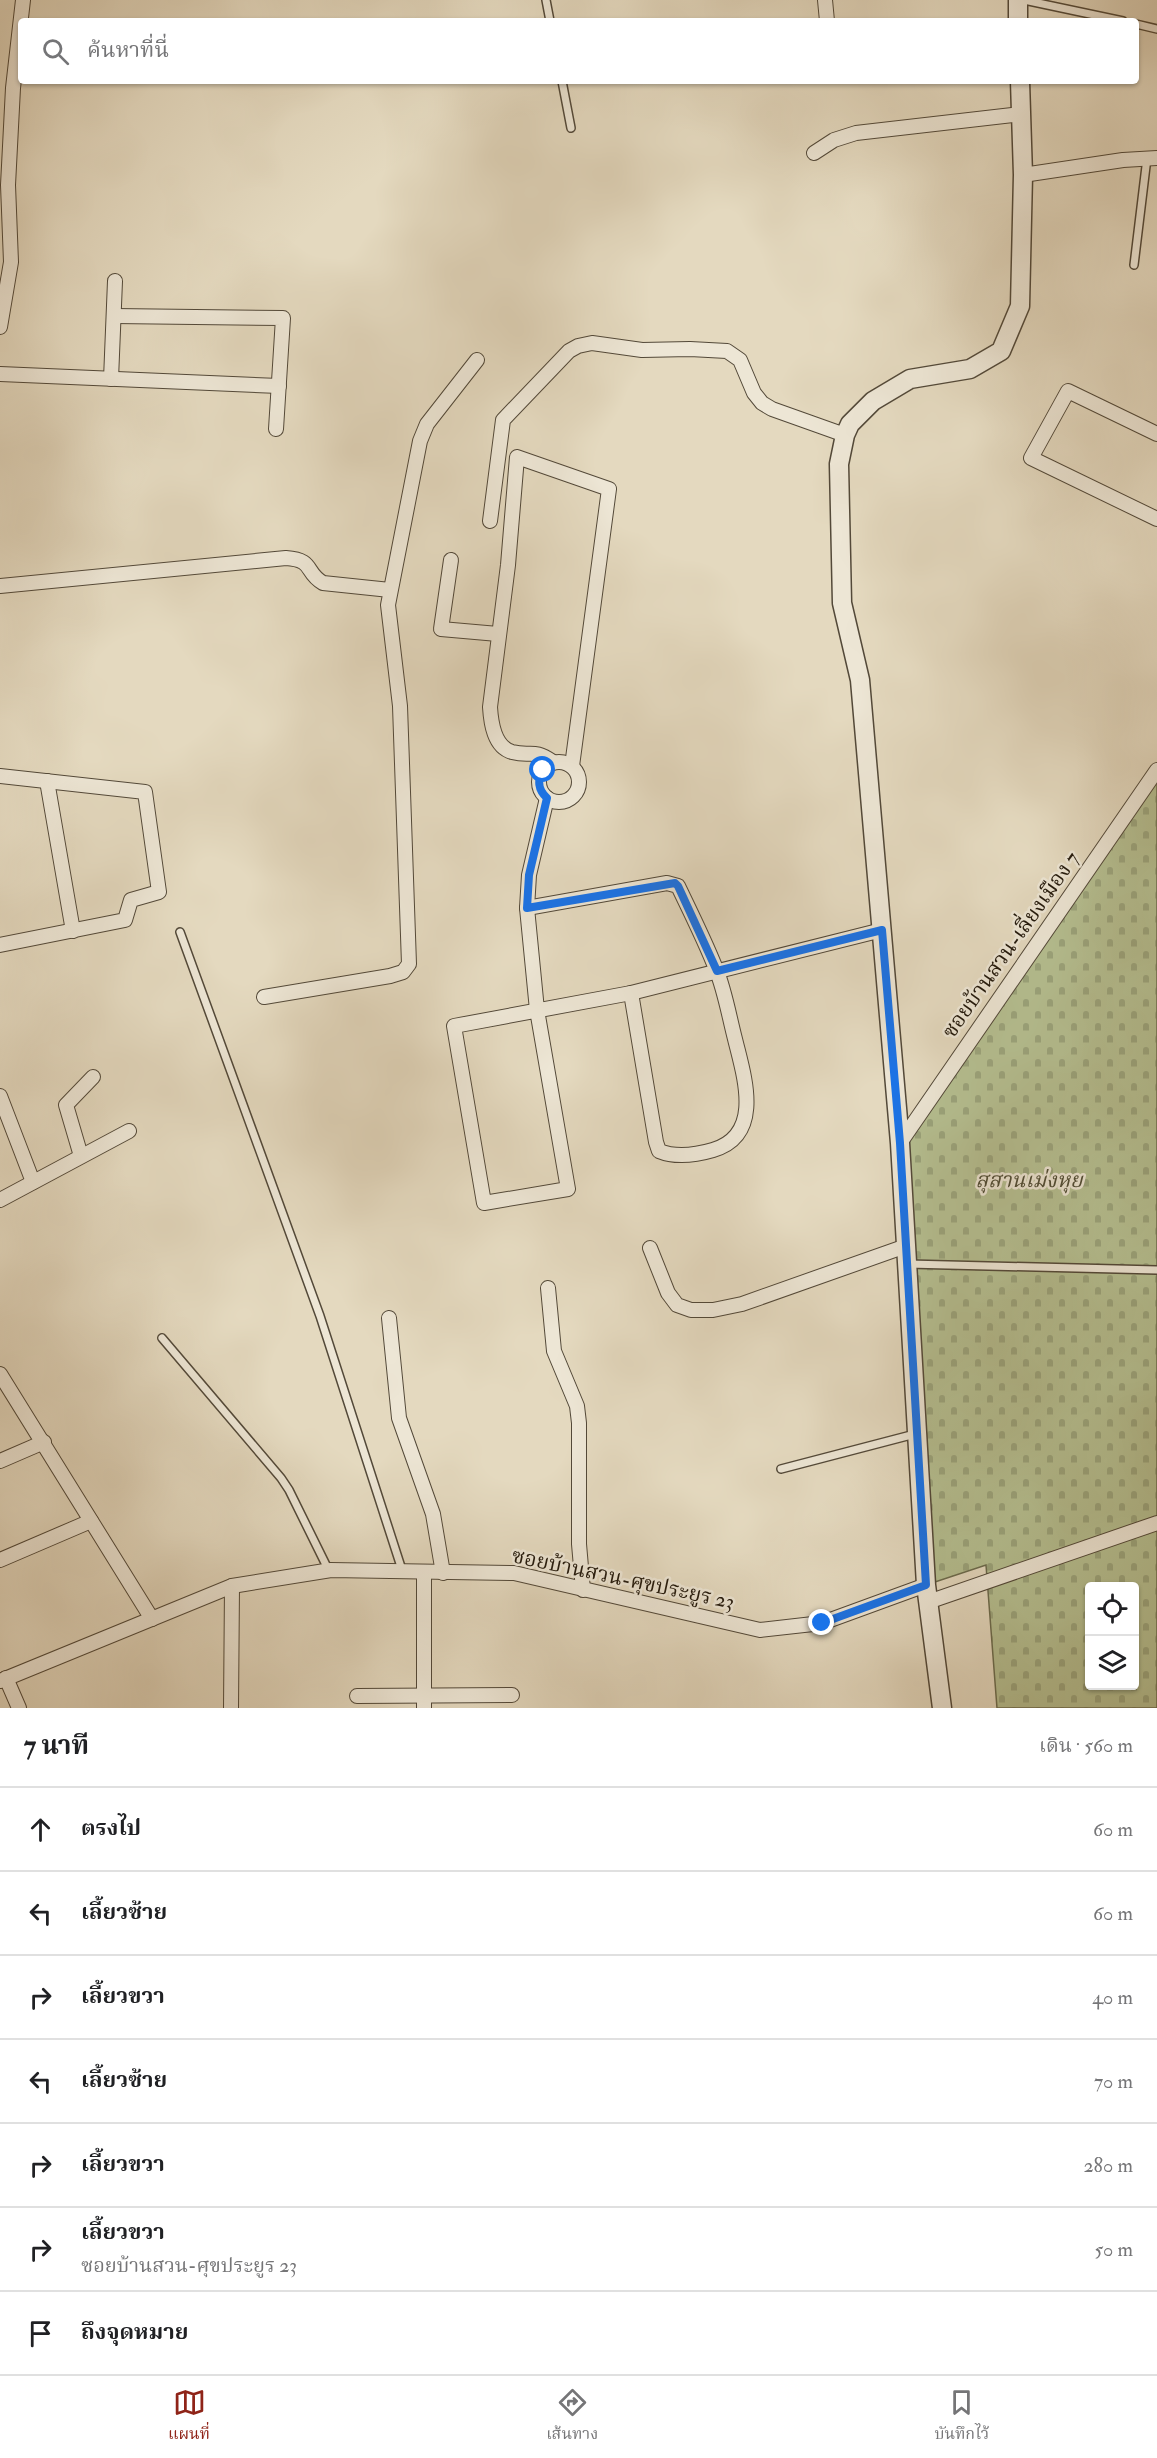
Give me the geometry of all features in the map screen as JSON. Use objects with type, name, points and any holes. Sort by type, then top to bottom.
[{"type":"street","points":[[21,18],[23,0]]},
{"type":"street","points":[[825,0],[827,18]]},
{"type":"street","points":[[1018,0],[1018,18]]},
{"type":"street","points":[[0,327],[11,262],[5,158],[18,44]]},
{"type":"street","points":[[942,1708],[927,1594],[900,1143],[860,680],[842,603],[839,464],[844,435],[850,424],[873,401],[910,379],[969,369],[1000,351],[1020,306],[1023,175],[1020,84]]},
{"type":"street","points":[[814,153],[834,140],[856,133],[1021,114]]},
{"type":"street","points":[[1023,175],[1123,160],[1152,158]]},
{"type":"street","points":[[111,379],[115,281]]},
{"type":"street","points":[[114,316],[284,318],[276,429]]},
{"type":"street","points":[[490,521],[503,420],[569,351],[585,343],[642,350],[727,351],[740,360],[754,393],[762,403],[772,409],[844,435]]},
{"type":"street","points":[[264,997],[390,976],[403,972],[409,964],[400,706],[389,623],[390,590],[420,441],[427,424],[477,360]]},
{"type":"street","points":[[0,374],[279,386]]},
{"type":"street","points":[[1157,434],[1068,391],[1030,458],[1157,519]]},
{"type":"street","points":[[553,762],[540,775],[540,788],[547,798],[559,802],[566,801],[577,792],[579,779],[572,766],[553,762],[536,753],[507,750],[493,732],[490,707],[508,565],[517,457],[609,489],[572,766]]},
{"type":"street","points":[[0,586],[286,558],[306,562],[316,579],[323,583],[390,590]]},
{"type":"street","points":[[451,560],[441,629],[498,634]]},
{"type":"street","name":"ซอยบ้านสวน-เลี่ยงเมือง 7","points":[[900,1143],[1157,770]]},
{"type":"street","points":[[0,776],[144,792],[159,892],[131,900],[125,920],[0,945]]},
{"type":"street","points":[[47,781],[73,931]]},
{"type":"street","points":[[547,798],[529,875],[527,908],[537,1010],[568,1189],[484,1203],[454,1026],[537,1010],[631,993],[882,930]]},
{"type":"street","points":[[527,908],[675,883],[678,886],[717,971],[747,1090],[747,1102],[738,1134],[732,1142],[703,1153],[686,1155],[666,1154],[659,1151],[631,993]]},
{"type":"street","points":[[81,1156],[66,1105],[93,1077]]},
{"type":"street","points":[[0,1096],[33,1182]]},
{"type":"street","points":[[0,1200],[129,1131]]},
{"type":"street","points":[[650,1248],[668,1293],[677,1305],[691,1310],[713,1310],[742,1304],[906,1246]]},
{"type":"street","points":[[549,1288],[554,1351],[577,1406],[579,1423],[579,1544],[583,1590]]},
{"type":"street","points":[[389,1318],[399,1418],[433,1514],[443,1573]]},
{"type":"street","points":[[0,1374],[152,1619]]},
{"type":"street","points":[[0,1461],[44,1442]]},
{"type":"street","points":[[0,1560],[92,1521]]},
{"type":"street","name":"ซอยบ้านสวน-ศุขประยูร 23","points":[[3,1679],[231,1586],[329,1571],[514,1573],[760,1630],[822,1623],[927,1594],[1157,1523]]},
{"type":"street","points":[[424,1573],[424,1702]]},
{"type":"street","points":[[231,1586],[231,1708]]},
{"type":"street","points":[[3,1679],[20,1708]]},
{"type":"street","points":[[357,1696],[424,1702],[512,1695]]},
{"type":"lane","points":[[546,0],[549,18]]},
{"type":"lane","points":[[1024,0],[1109,18]]},
{"type":"lane","points":[[1139,25],[1157,28]]},
{"type":"lane","points":[[563,84],[571,128]]},
{"type":"lane","points":[[1134,265],[1152,158]]},
{"type":"lane","points":[[180,932],[320,1316],[403,1573]]},
{"type":"lane","points":[[907,1264],[1157,1270]]},
{"type":"lane","points":[[162,1338],[281,1478],[329,1571]]},
{"type":"lane","points":[[781,1469],[917,1433]]},
{"type":"green space","name":"สุสานเม่งหุย","points":[[1157,770],[1157,1708],[997,1708],[986,1565],[926,1585],[900,1143]]},
{"type":"route","points":[[543,770],[539,781],[542,794],[547,798],[529,875],[527,908],[675,883],[717,971],[882,930],[900,1143],[926,1585],[822,1623]]}]
